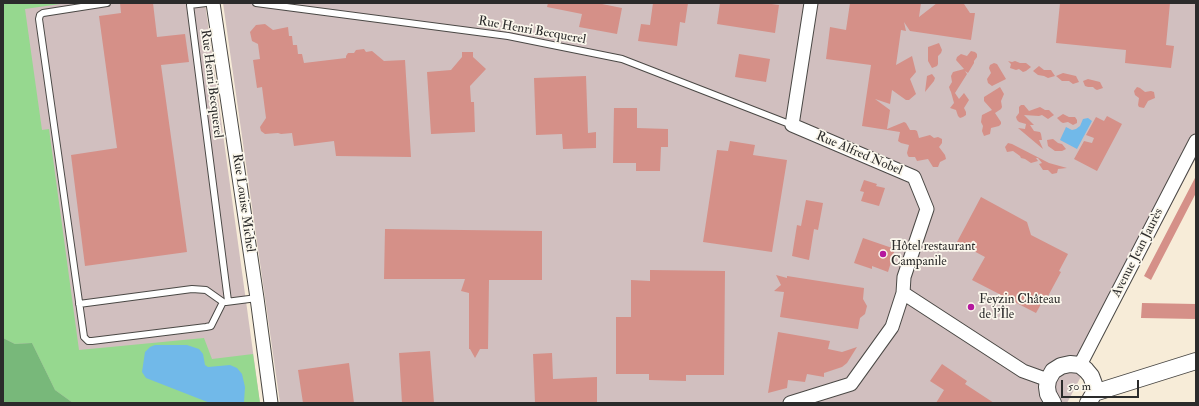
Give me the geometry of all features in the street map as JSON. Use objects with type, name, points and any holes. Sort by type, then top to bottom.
[{"type":"street","name":"Rue Louise Michel","points":[[213,3],[257,298],[270,403]]},
{"type":"street","points":[[792,125],[811,3]]},
{"type":"street","name":"Rue Alfred Nobel","points":[[790,403],[851,384],[892,327],[903,293],[904,277],[927,209],[914,177],[792,125]]},
{"type":"street","name":"Avenue Jean Jaurès","points":[[1080,365],[1196,141]]},
{"type":"street","points":[[903,293],[1023,372],[1048,380]]},
{"type":"street","points":[[1091,398],[1196,361]]},
{"type":"street","points":[[1053,403],[1046,387],[1048,380],[1053,371],[1061,366],[1070,364],[1080,365],[1091,376],[1094,384],[1091,398]]},
{"type":"lane","points":[[107,3],[43,13],[40,15],[39,19],[84,337],[88,341],[92,341],[211,326],[225,302]]},
{"type":"lane","name":"Rue Henri Becquerel","points":[[206,3],[187,4],[225,302]]},
{"type":"lane","name":"Rue Henri Becquerel","points":[[256,3],[508,36],[622,59],[792,125]]},
{"type":"lane","points":[[80,304],[192,289],[206,290],[225,302],[257,298]]},
{"type":"shaded area","points":[[3,3],[205,3],[260,403],[3,403]]},
{"type":"shaded area","points":[[223,3],[1196,3],[1196,158],[1067,403],[280,403]]},
{"type":"green space","points":[[3,3],[67,3],[25,9],[42,130],[49,129],[79,350],[204,338],[212,359],[253,354],[260,403],[73,403],[55,390],[32,343],[15,344],[3,338]]},
{"type":"green space","points":[[3,338],[15,344],[32,343],[55,390],[73,403],[3,403]]},
{"type":"water","points":[[1088,118],[1092,121],[1077,149],[1060,140],[1066,127],[1072,130],[1076,129],[1080,126],[1083,119]]},
{"type":"water","points":[[155,345],[187,345],[199,349],[203,354],[205,365],[208,367],[230,365],[237,368],[242,374],[245,387],[244,402],[210,403],[146,378],[142,372],[145,352],[150,347]]},
{"type":"building","points":[[120,3],[153,3],[157,37],[185,34],[189,62],[161,65],[187,252],[85,266],[71,155],[117,148],[99,16],[121,13]]},
{"type":"building","points":[[548,3],[597,3],[622,8],[617,34],[579,27],[582,14],[547,7]]},
{"type":"building","points":[[653,3],[688,3],[685,23],[680,22],[677,46],[638,41],[641,24],[650,25]]},
{"type":"building","points":[[720,3],[764,3],[779,5],[775,33],[717,24]]},
{"type":"building","points":[[850,3],[921,3],[919,17],[937,3],[958,3],[964,4],[970,13],[975,13],[971,40],[910,31],[904,22],[906,31],[901,30],[896,65],[912,56],[916,72],[910,79],[916,94],[909,100],[906,100],[892,90],[890,104],[875,99],[890,110],[887,129],[904,122],[910,130],[917,131],[919,138],[930,135],[934,138],[938,137],[942,139],[942,143],[939,147],[946,159],[940,162],[938,167],[933,167],[928,159],[917,161],[915,157],[909,157],[907,153],[909,145],[898,141],[900,132],[862,126],[871,65],[826,59],[830,27],[846,30]]},
{"type":"building","points":[[1060,3],[1170,3],[1166,45],[1174,46],[1171,68],[1125,63],[1126,50],[1056,43]]},
{"type":"building","points":[[265,24],[273,30],[288,27],[289,36],[292,36],[293,45],[297,45],[298,54],[302,54],[304,63],[346,58],[348,53],[354,53],[356,50],[364,49],[366,52],[372,51],[384,61],[405,60],[411,157],[336,156],[334,141],[294,146],[292,133],[265,134],[261,131],[260,127],[266,118],[262,87],[257,88],[253,60],[260,59],[258,44],[252,41],[250,32],[256,25]]},
{"type":"building","points":[[939,43],[942,50],[938,56],[937,66],[932,68],[928,61],[928,47]]},
{"type":"building","points":[[971,51],[977,54],[977,57],[968,73],[965,71],[967,74],[955,93],[959,99],[964,93],[969,100],[964,108],[966,115],[960,118],[956,110],[950,108],[954,103],[949,87],[952,82],[951,76],[953,72],[964,69],[956,60],[957,57],[961,54],[967,56]]},
{"type":"building","points":[[462,52],[473,52],[473,57],[486,69],[470,86],[471,102],[474,102],[475,132],[431,134],[427,72],[451,70],[462,57]]},
{"type":"building","points":[[739,54],[770,59],[766,82],[735,77]]},
{"type":"building","points":[[1008,61],[1026,63],[1031,67],[1023,72],[1019,69],[1016,70],[1010,68],[1011,64]]},
{"type":"building","points":[[994,63],[997,64],[1006,79],[992,86],[988,83],[987,79],[991,73],[989,68],[990,65]]},
{"type":"building","points":[[1039,66],[1044,70],[1051,70],[1055,76],[1048,78],[1038,75],[1033,71]]},
{"type":"building","points":[[1063,73],[1076,76],[1079,82],[1073,84],[1069,81],[1062,81],[1056,76]]},
{"type":"building","points":[[932,74],[935,78],[934,81],[925,92],[927,76]]},
{"type":"building","points":[[586,76],[588,133],[596,132],[596,148],[563,149],[562,134],[536,135],[534,78]]},
{"type":"building","points":[[1088,79],[1100,82],[1103,88],[1097,90],[1093,87],[1085,86],[1083,81]]},
{"type":"building","points":[[1000,87],[1004,94],[1001,101],[1002,107],[995,113],[1001,124],[991,128],[990,134],[984,136],[981,122],[982,115],[992,110],[984,101],[984,97]]},
{"type":"building","points":[[1137,87],[1145,92],[1154,92],[1155,98],[1148,101],[1144,108],[1139,107],[1138,105],[1139,98],[1135,95],[1134,91]]},
{"type":"building","points":[[1024,105],[1029,111],[1040,107],[1045,110],[1049,110],[1054,115],[1048,119],[1042,115],[1024,115],[1034,125],[1030,125],[1034,131],[1040,132],[1042,140],[1039,140],[1043,149],[1018,128],[1025,129],[1026,124],[1019,122],[1016,117],[1019,113],[1019,107]]},
{"type":"building","points":[[614,108],[637,108],[637,128],[668,129],[668,147],[661,147],[660,171],[636,171],[636,163],[613,163]]},
{"type":"building","points":[[1063,114],[1069,117],[1075,117],[1077,123],[1073,125],[1068,122],[1061,122],[1057,118]]},
{"type":"building","points":[[1107,116],[1122,124],[1097,171],[1074,159],[1084,141],[1092,143],[1094,138],[1086,135],[1096,117],[1104,121]]},
{"type":"building","points":[[1053,139],[1062,144],[1066,149],[1062,151],[1055,151],[1048,146],[1047,140]]},
{"type":"building","points":[[730,141],[755,145],[753,155],[787,160],[772,252],[703,242],[717,150],[728,151]]},
{"type":"building","points":[[1008,143],[1049,163],[1067,168],[1058,169],[1057,173],[1052,174],[1048,170],[1043,170],[1039,164],[1042,163],[1038,158],[1036,158],[1038,161],[1031,163],[1021,158],[1013,151],[1007,152],[1005,147]]},
{"type":"building","points":[[1196,176],[1196,193],[1151,280],[1144,276]]},
{"type":"building","points":[[864,180],[877,184],[876,186],[885,188],[879,206],[861,201],[864,192],[860,191]]},
{"type":"building","points":[[981,197],[1027,222],[1031,235],[1068,254],[1059,271],[1061,272],[1047,298],[1045,297],[1036,313],[972,280],[985,257],[957,242]]},
{"type":"building","points":[[806,200],[823,203],[818,230],[814,229],[809,260],[792,256],[797,225],[801,226]]},
{"type":"building","points":[[385,229],[542,231],[542,280],[489,280],[488,349],[480,349],[475,358],[469,349],[469,293],[461,291],[465,279],[384,279]]},
{"type":"building","points":[[863,238],[895,249],[888,272],[872,266],[872,269],[854,263]]},
{"type":"building","points":[[650,270],[725,271],[724,375],[686,375],[686,381],[649,380],[649,374],[616,374],[616,317],[631,317],[631,280],[650,281]]},
{"type":"building","points":[[776,275],[787,278],[787,276],[864,288],[863,299],[867,306],[865,314],[860,318],[858,329],[780,317],[784,292],[774,291],[781,285]]},
{"type":"building","points":[[1142,303],[1196,304],[1196,319],[1141,318]]},
{"type":"building","points":[[778,332],[830,341],[828,349],[842,352],[857,347],[847,363],[842,367],[824,373],[824,377],[807,374],[805,382],[788,380],[787,388],[768,393]]},
{"type":"building","points":[[430,351],[434,403],[402,403],[399,353]]},
{"type":"building","points":[[552,353],[553,379],[597,377],[597,403],[535,403],[533,354]]},
{"type":"building","points":[[349,363],[354,403],[303,403],[298,370]]},
{"type":"building","points":[[942,364],[967,381],[965,384],[994,403],[936,403],[944,390],[930,381]]},
{"type":"place","name":"Hôtel restaurant Campanile","points":[[883,254]]},
{"type":"place","name":"Feyzin Château de l'Île","points":[[971,307]]}]
